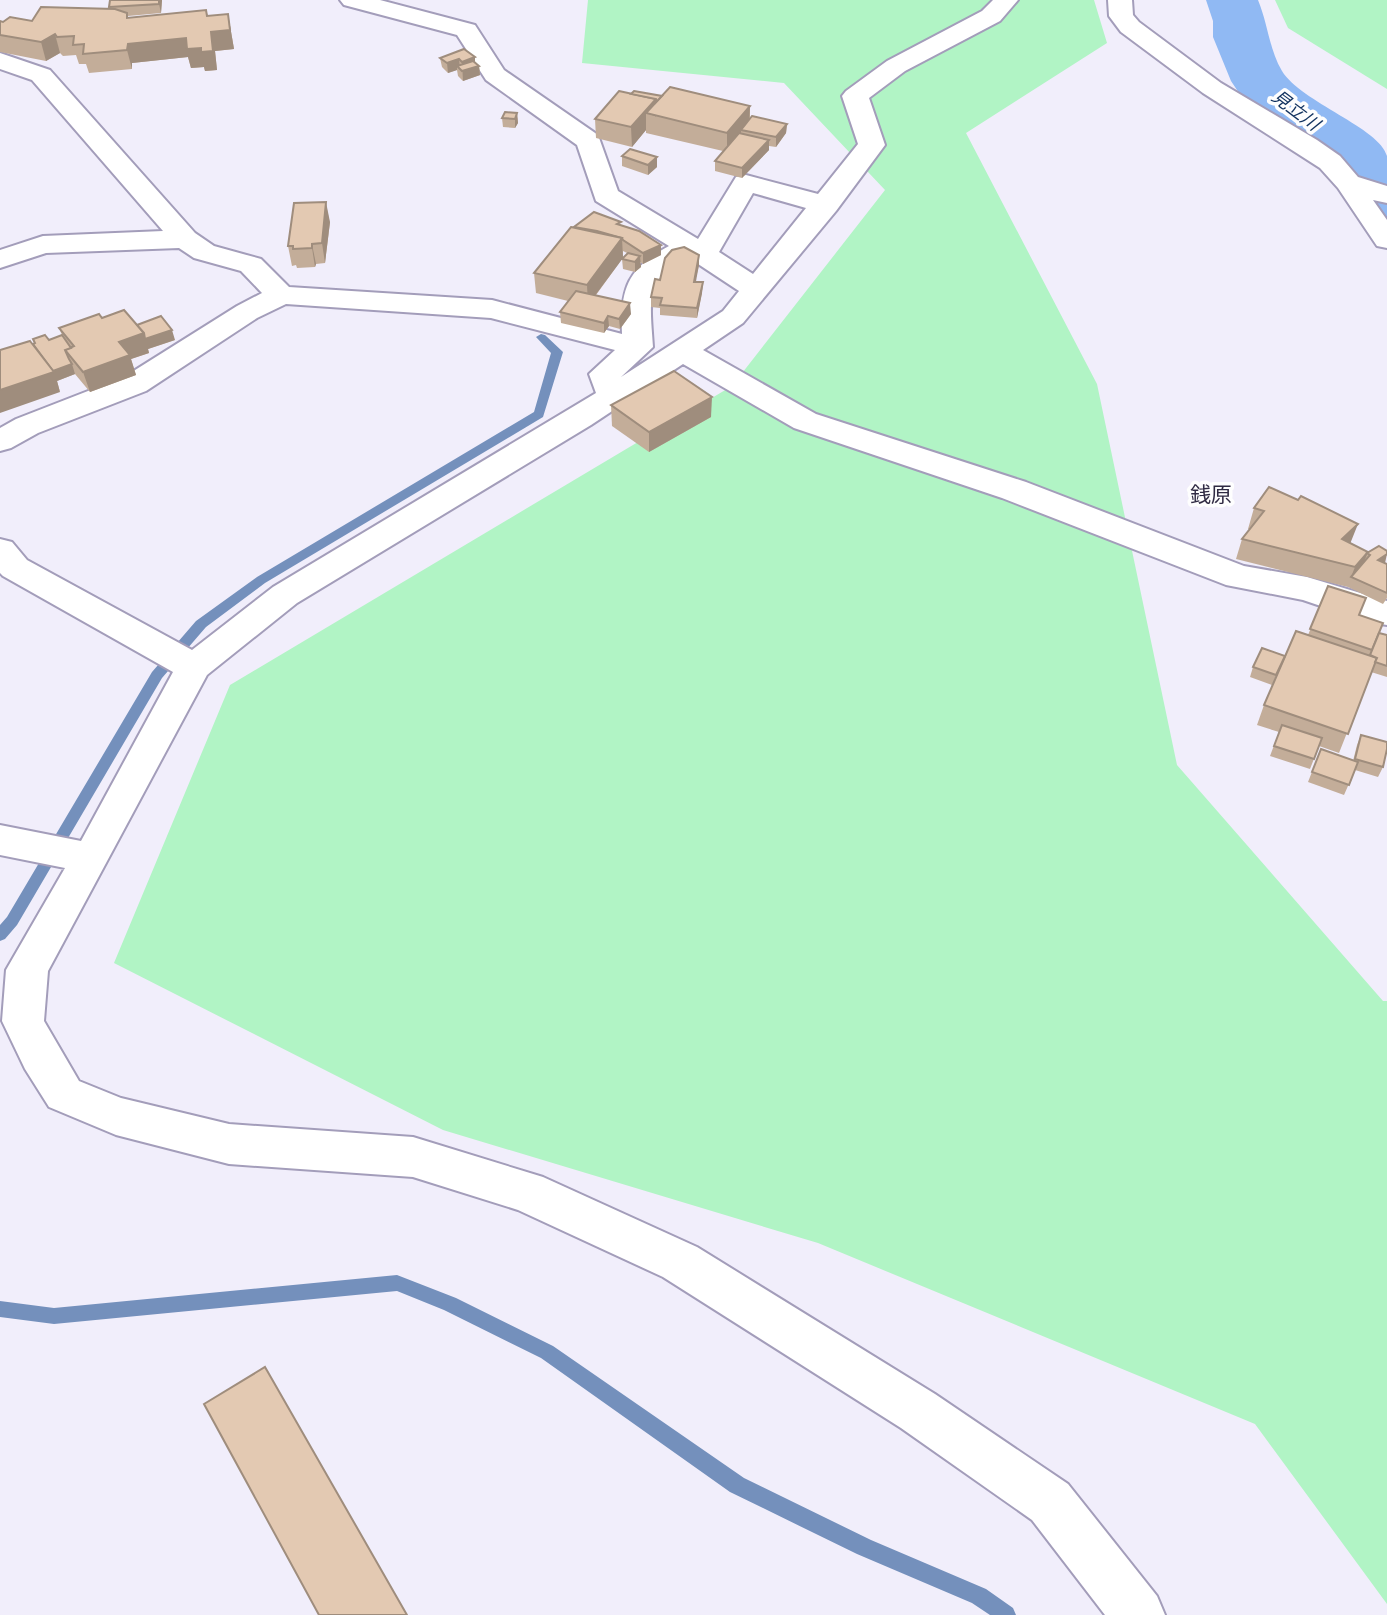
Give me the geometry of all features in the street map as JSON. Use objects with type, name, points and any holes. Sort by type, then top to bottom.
[{"type":"street","points":[[352,0],[466,30],[495,75],[589,141],[607,195],[756,289]]},
{"type":"street","points":[[1006,0],[991,16],[896,66],[855,96],[872,145],[733,317],[613,397],[285,595],[194,667],[27,970],[23,1021],[40,1056],[64,1094],[116,1116],[229,1144],[413,1157],[527,1192],[680,1262],[918,1411],[1050,1502],[1138,1615]]},
{"type":"street","points":[[1120,0],[1121,16],[1130,27],[1212,88],[1308,146],[1370,190],[1387,240]]},
{"type":"street","points":[[0,61],[41,75],[185,239],[204,252],[251,265],[281,295]]},
{"type":"street","points":[[638,347],[636,295],[646,275],[661,261],[696,250],[746,183],[826,205]]},
{"type":"street","points":[[0,259],[43,245],[185,239]]},
{"type":"street","points":[[0,441],[27,426],[135,384],[247,312],[281,295],[492,309],[638,347]]},
{"type":"street","points":[[613,397],[604,374],[638,347]]},
{"type":"street","points":[[683,351],[805,421],[1014,490],[1238,578],[1307,589],[1387,613]]},
{"type":"street","points":[[0,550],[15,568],[194,667]]},
{"type":"street","points":[[0,840],[91,858]]},
{"type":"green space","points":[[588,0],[1094,0],[1107,43],[966,133],[1097,384],[1177,765],[1383,1001],[1387,1001],[1387,1604],[1255,1424],[818,1243],[443,1130],[114,963],[230,685],[732,386],[885,190],[784,83],[582,63]]},
{"type":"green space","points":[[1275,0],[1387,0],[1387,89],[1288,28]]},
{"type":"building","points":[[110,0],[159,0],[159,4],[109,7]]},
{"type":"building","points":[[41,7],[115,9],[127,13],[127,18],[206,10],[207,16],[228,14],[230,30],[211,32],[213,51],[201,52],[201,48],[187,49],[186,38],[128,44],[127,50],[83,54],[84,44],[73,45],[74,36],[57,37],[55,34],[41,42],[0,35],[0,21],[10,17],[32,21]]},
{"type":"building","points":[[464,49],[475,57],[462,62],[459,59],[447,63],[440,58]]},
{"type":"building","points":[[473,61],[479,66],[462,71],[457,66]]},
{"type":"building","points":[[670,87],[750,106],[727,133],[646,113]]},
{"type":"building","points":[[619,91],[656,99],[631,127],[595,119]]},
{"type":"building","points":[[634,91],[662,96],[656,102],[656,99],[631,94]]},
{"type":"building","points":[[505,112],[517,113],[515,119],[502,118]]},
{"type":"building","points":[[752,116],[787,124],[776,137],[741,130]]},
{"type":"building","points":[[739,133],[769,140],[742,168],[715,161]]},
{"type":"building","points":[[630,149],[657,157],[648,165],[622,156]]},
{"type":"building","points":[[326,202],[322,243],[312,244],[312,248],[293,249],[293,246],[288,246],[294,203]]},
{"type":"building","points":[[594,212],[621,222],[617,224],[639,231],[661,245],[643,253],[622,238],[574,227]]},
{"type":"building","points":[[571,227],[622,238],[587,285],[534,273]]},
{"type":"building","points":[[684,247],[699,255],[694,282],[703,282],[697,308],[660,305],[662,298],[651,297],[655,279],[660,280],[665,258],[672,250]]},
{"type":"building","points":[[628,253],[640,256],[635,262],[622,259]]},
{"type":"building","points":[[576,291],[630,303],[619,319],[608,316],[604,323],[560,312]]},
{"type":"building","points":[[124,310],[144,333],[119,342],[130,355],[83,372],[65,350],[74,346],[59,328],[99,314],[102,318]]},
{"type":"building","points":[[161,316],[172,330],[145,339],[144,333],[137,325]]},
{"type":"building","points":[[45,335],[49,340],[62,335],[71,348],[65,350],[72,364],[53,371],[33,344],[33,339]]},
{"type":"building","points":[[30,341],[54,372],[0,390],[0,350]]},
{"type":"building","points":[[674,371],[712,397],[649,432],[611,405]]},
{"type":"building","points":[[1269,487],[1298,500],[1301,496],[1358,524],[1342,539],[1368,552],[1355,567],[1242,539],[1264,511],[1254,508]]},
{"type":"building","points":[[1379,546],[1387,551],[1387,554],[1378,560],[1387,564],[1387,593],[1351,577],[1370,555],[1367,553]]},
{"type":"building","points":[[1328,586],[1366,598],[1359,615],[1383,623],[1372,650],[1310,629]]},
{"type":"building","points":[[1296,631],[1377,658],[1348,734],[1264,705]]},
{"type":"building","points":[[1379,633],[1387,635],[1387,666],[1375,662],[1377,658],[1370,655]]},
{"type":"building","points":[[1262,648],[1285,656],[1276,675],[1253,667]]},
{"type":"building","points":[[1282,725],[1322,738],[1314,759],[1274,746]]},
{"type":"building","points":[[1361,735],[1387,742],[1383,767],[1355,759]]},
{"type":"building","points":[[1321,749],[1358,762],[1349,785],[1312,772]]},
{"type":"building","points":[[265,1367],[407,1615],[319,1615],[204,1404]]},
{"type":"waterway","name":"見立川","points":[[1232,0],[1240,21],[1240,37],[1259,81],[1290,109],[1355,151],[1377,182],[1387,203]]},
{"type":"waterway","points":[[0,935],[12,921],[157,675],[201,624],[261,580],[539,414],[557,352],[541,337]]},
{"type":"waterway","points":[[0,1309],[54,1316],[397,1283],[450,1304],[547,1352],[737,1485],[864,1547],[979,1596],[1006,1615]]},
{"type":"district","name":"銭原","points":[[1211,494]]}]
